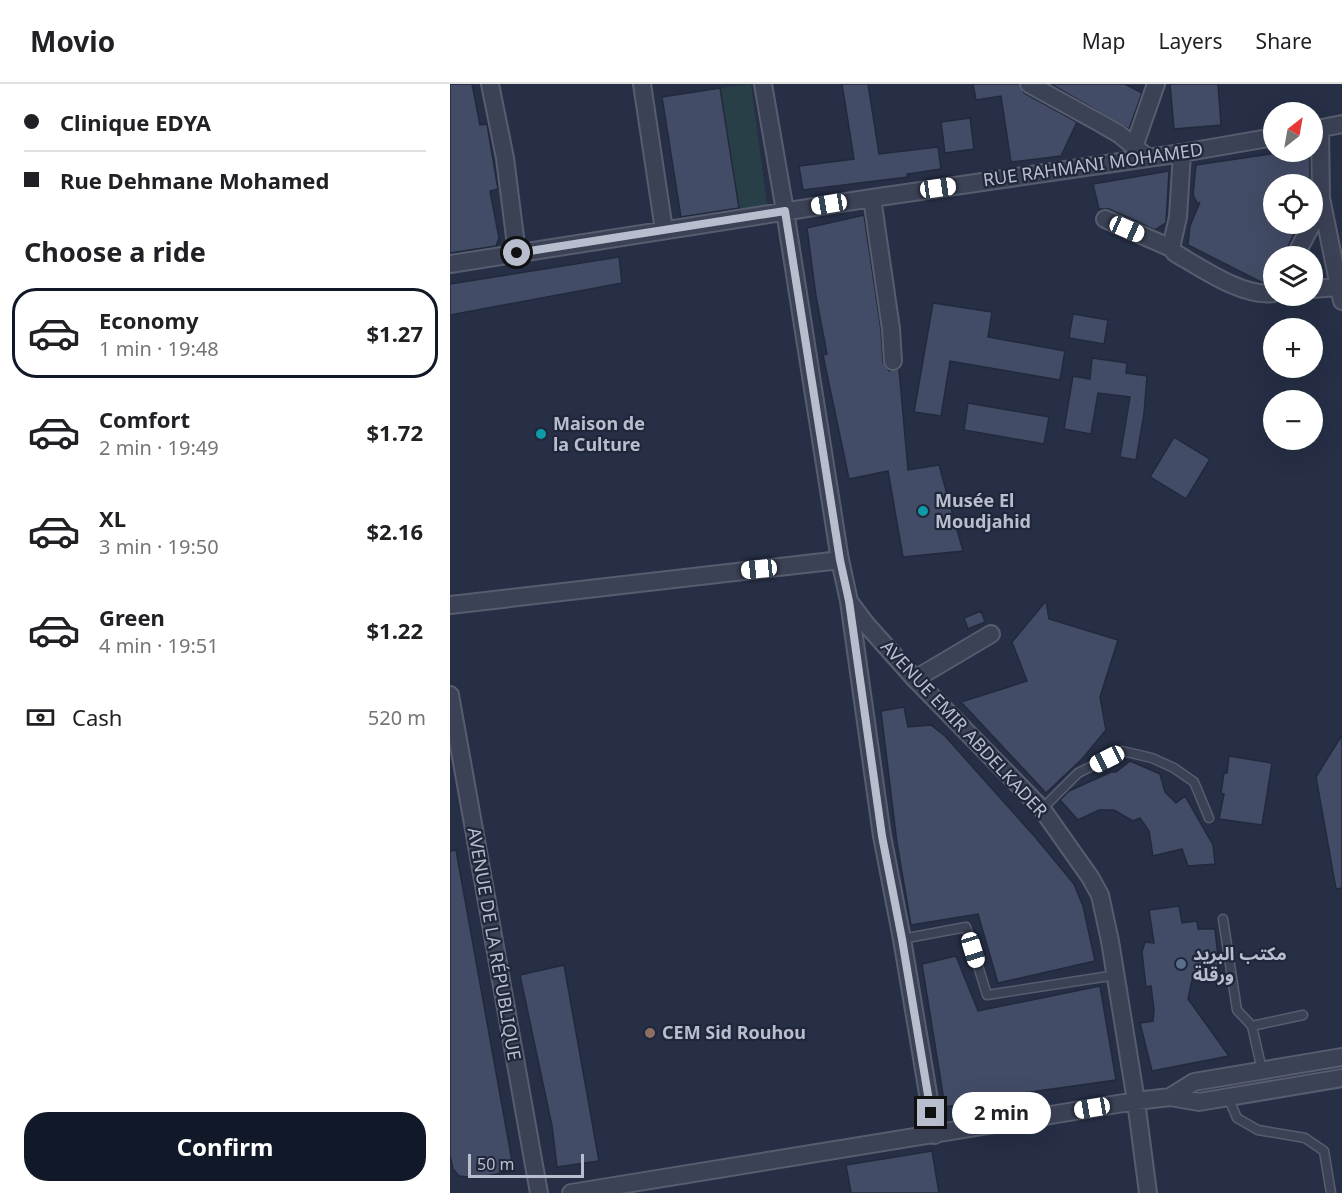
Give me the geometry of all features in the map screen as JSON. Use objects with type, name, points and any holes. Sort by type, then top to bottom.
[{"type":"street","points":[[490,84],[506,158],[517,253]]},
{"type":"street","points":[[642,84],[664,230]]},
{"type":"street","name":"AVENUE EMIR ABDELKADER","points":[[763,84],[840,560],[849,601],[866,624],[915,679],[1042,809],[1100,895],[1116,975],[1148,1193]]},
{"type":"street","points":[[1029,84],[1100,123],[1141,152],[1156,84]]},
{"type":"street","points":[[1323,128],[1342,124]]},
{"type":"street","name":"RUE RAHMANI MOHAMED","points":[[450,264],[872,198],[1141,152],[1182,153],[1263,139]]},
{"type":"street","points":[[1171,248],[1178,217],[1182,153]]},
{"type":"street","points":[[872,198],[891,329],[893,361]]},
{"type":"street","points":[[1323,208],[1340,294],[1323,292]]},
{"type":"street","points":[[1105,219],[1171,248],[1175,254],[1241,288],[1263,293]]},
{"type":"street","points":[[450,605],[840,560]]},
{"type":"street","points":[[849,601],[882,836],[935,1135]]},
{"type":"street","points":[[915,679],[991,634]]},
{"type":"street","name":"AVENUE DE LA RÉPUBLIQUE","points":[[450,695],[539,1193]]},
{"type":"street","points":[[1170,1096],[1194,1082],[1342,1057]]},
{"type":"street","points":[[571,1193],[1136,1101],[1170,1096],[1199,1102],[1342,1078]]},
{"type":"lane","points":[[1042,809],[1078,773],[1122,751],[1152,758],[1174,768],[1194,782],[1209,818]]},
{"type":"lane","points":[[1223,919],[1237,1010],[1252,1026],[1262,1070]]},
{"type":"lane","points":[[902,939],[966,927],[987,995],[1116,975]]},
{"type":"lane","points":[[1252,1026],[1303,1016]]},
{"type":"lane","points":[[1228,1097],[1237,1118],[1258,1130],[1305,1138],[1324,1151],[1330,1193]]},
{"type":"shaded area","points":[[751,84],[767,204],[739,210],[720,88]]},
{"type":"building","points":[[450,84],[472,84],[480,125],[487,124],[498,189],[490,191],[499,238],[496,246],[450,253]]},
{"type":"building","points":[[842,84],[868,84],[879,154],[938,147],[941,169],[907,174],[908,177],[803,190],[799,166],[854,159]]},
{"type":"building","points":[[973,84],[1019,84],[1024,93],[1077,122],[1061,156],[1011,162],[1001,96],[976,100]]},
{"type":"building","points":[[1051,84],[1125,84],[1142,93],[1129,129]]},
{"type":"building","points":[[1170,84],[1218,84],[1221,125],[1174,129]]},
{"type":"building","points":[[720,88],[739,208],[681,217],[662,97]]},
{"type":"building","points":[[970,118],[974,149],[945,153],[941,122]]},
{"type":"building","points":[[1263,155],[1263,162],[1310,162],[1310,174],[1263,174],[1263,234],[1294,234],[1288,246],[1263,246],[1263,282],[1188,245],[1190,226],[1200,202],[1198,204],[1193,195],[1196,165]]},
{"type":"building","points":[[1169,171],[1166,223],[1155,230],[1109,209],[1099,209],[1093,184]]},
{"type":"building","points":[[864,215],[881,330],[883,362],[889,371],[899,369],[908,470],[939,465],[963,551],[903,557],[888,471],[849,479],[823,355],[827,354],[807,228]]},
{"type":"building","points":[[619,257],[622,283],[450,315],[450,284]]},
{"type":"building","points":[[933,303],[992,312],[988,337],[1065,351],[1060,380],[950,361],[941,416],[914,412]]},
{"type":"building","points":[[1073,314],[1108,320],[1104,344],[1069,338]]},
{"type":"building","points":[[1092,358],[1127,363],[1126,373],[1147,376],[1144,414],[1136,460],[1120,457],[1130,397],[1098,393],[1091,434],[1064,429],[1073,376],[1090,379]]},
{"type":"building","points":[[968,403],[1049,417],[1044,444],[964,430]]},
{"type":"building","points":[[1174,437],[1210,459],[1186,499],[1150,477]]},
{"type":"building","points":[[1046,601],[1049,619],[1118,640],[1100,697],[1106,730],[1082,759],[1046,793],[961,702],[1027,681],[1012,642]]},
{"type":"building","points":[[981,611],[985,622],[968,629],[964,618]]},
{"type":"building","points":[[904,707],[908,727],[931,725],[945,736],[1074,884],[1083,906],[1095,961],[998,983],[978,914],[911,925],[897,843],[881,711]]},
{"type":"building","points":[[1342,735],[1342,888],[1336,889],[1316,777]]},
{"type":"building","points":[[1229,756],[1272,763],[1262,825],[1219,819],[1224,794],[1221,793],[1224,773],[1227,773]]},
{"type":"building","points":[[1130,761],[1160,774],[1165,792],[1176,803],[1185,796],[1213,845],[1215,864],[1188,866],[1182,849],[1153,856],[1149,831],[1140,818],[1133,821],[1114,810],[1099,810],[1078,820],[1060,800],[1069,791],[1111,772],[1116,772]]},
{"type":"building","points":[[456,850],[512,1161],[506,1172],[476,1178],[459,1176],[453,1169],[450,1155],[450,851]]},
{"type":"building","points":[[1179,906],[1182,923],[1197,921],[1198,929],[1215,929],[1220,977],[1192,980],[1188,999],[1229,1056],[1152,1071],[1140,1023],[1153,1021],[1154,1010],[1151,986],[1146,987],[1142,952],[1145,942],[1154,943],[1149,910]]},
{"type":"building","points":[[956,956],[978,1011],[1100,986],[1116,1080],[1002,1096],[945,1107],[922,964]]},
{"type":"building","points":[[564,965],[599,1161],[557,1167],[552,1126],[520,975]]},
{"type":"building","points":[[932,1151],[939,1193],[851,1193],[846,1165]]},
{"type":"place","name":"Maison de la Culture","points":[[541,434]]},
{"type":"place","name":"Musée El Moudjahid","points":[[923,511]]},
{"type":"place","name":"مكتب البريد ورقلة","points":[[1181,964]]},
{"type":"place","name":"CEM Sid Rouhou","points":[[650,1033]]},
{"type":"route","points":[[517,253],[785,211],[840,560],[849,601],[882,836],[931,1113]]}]
